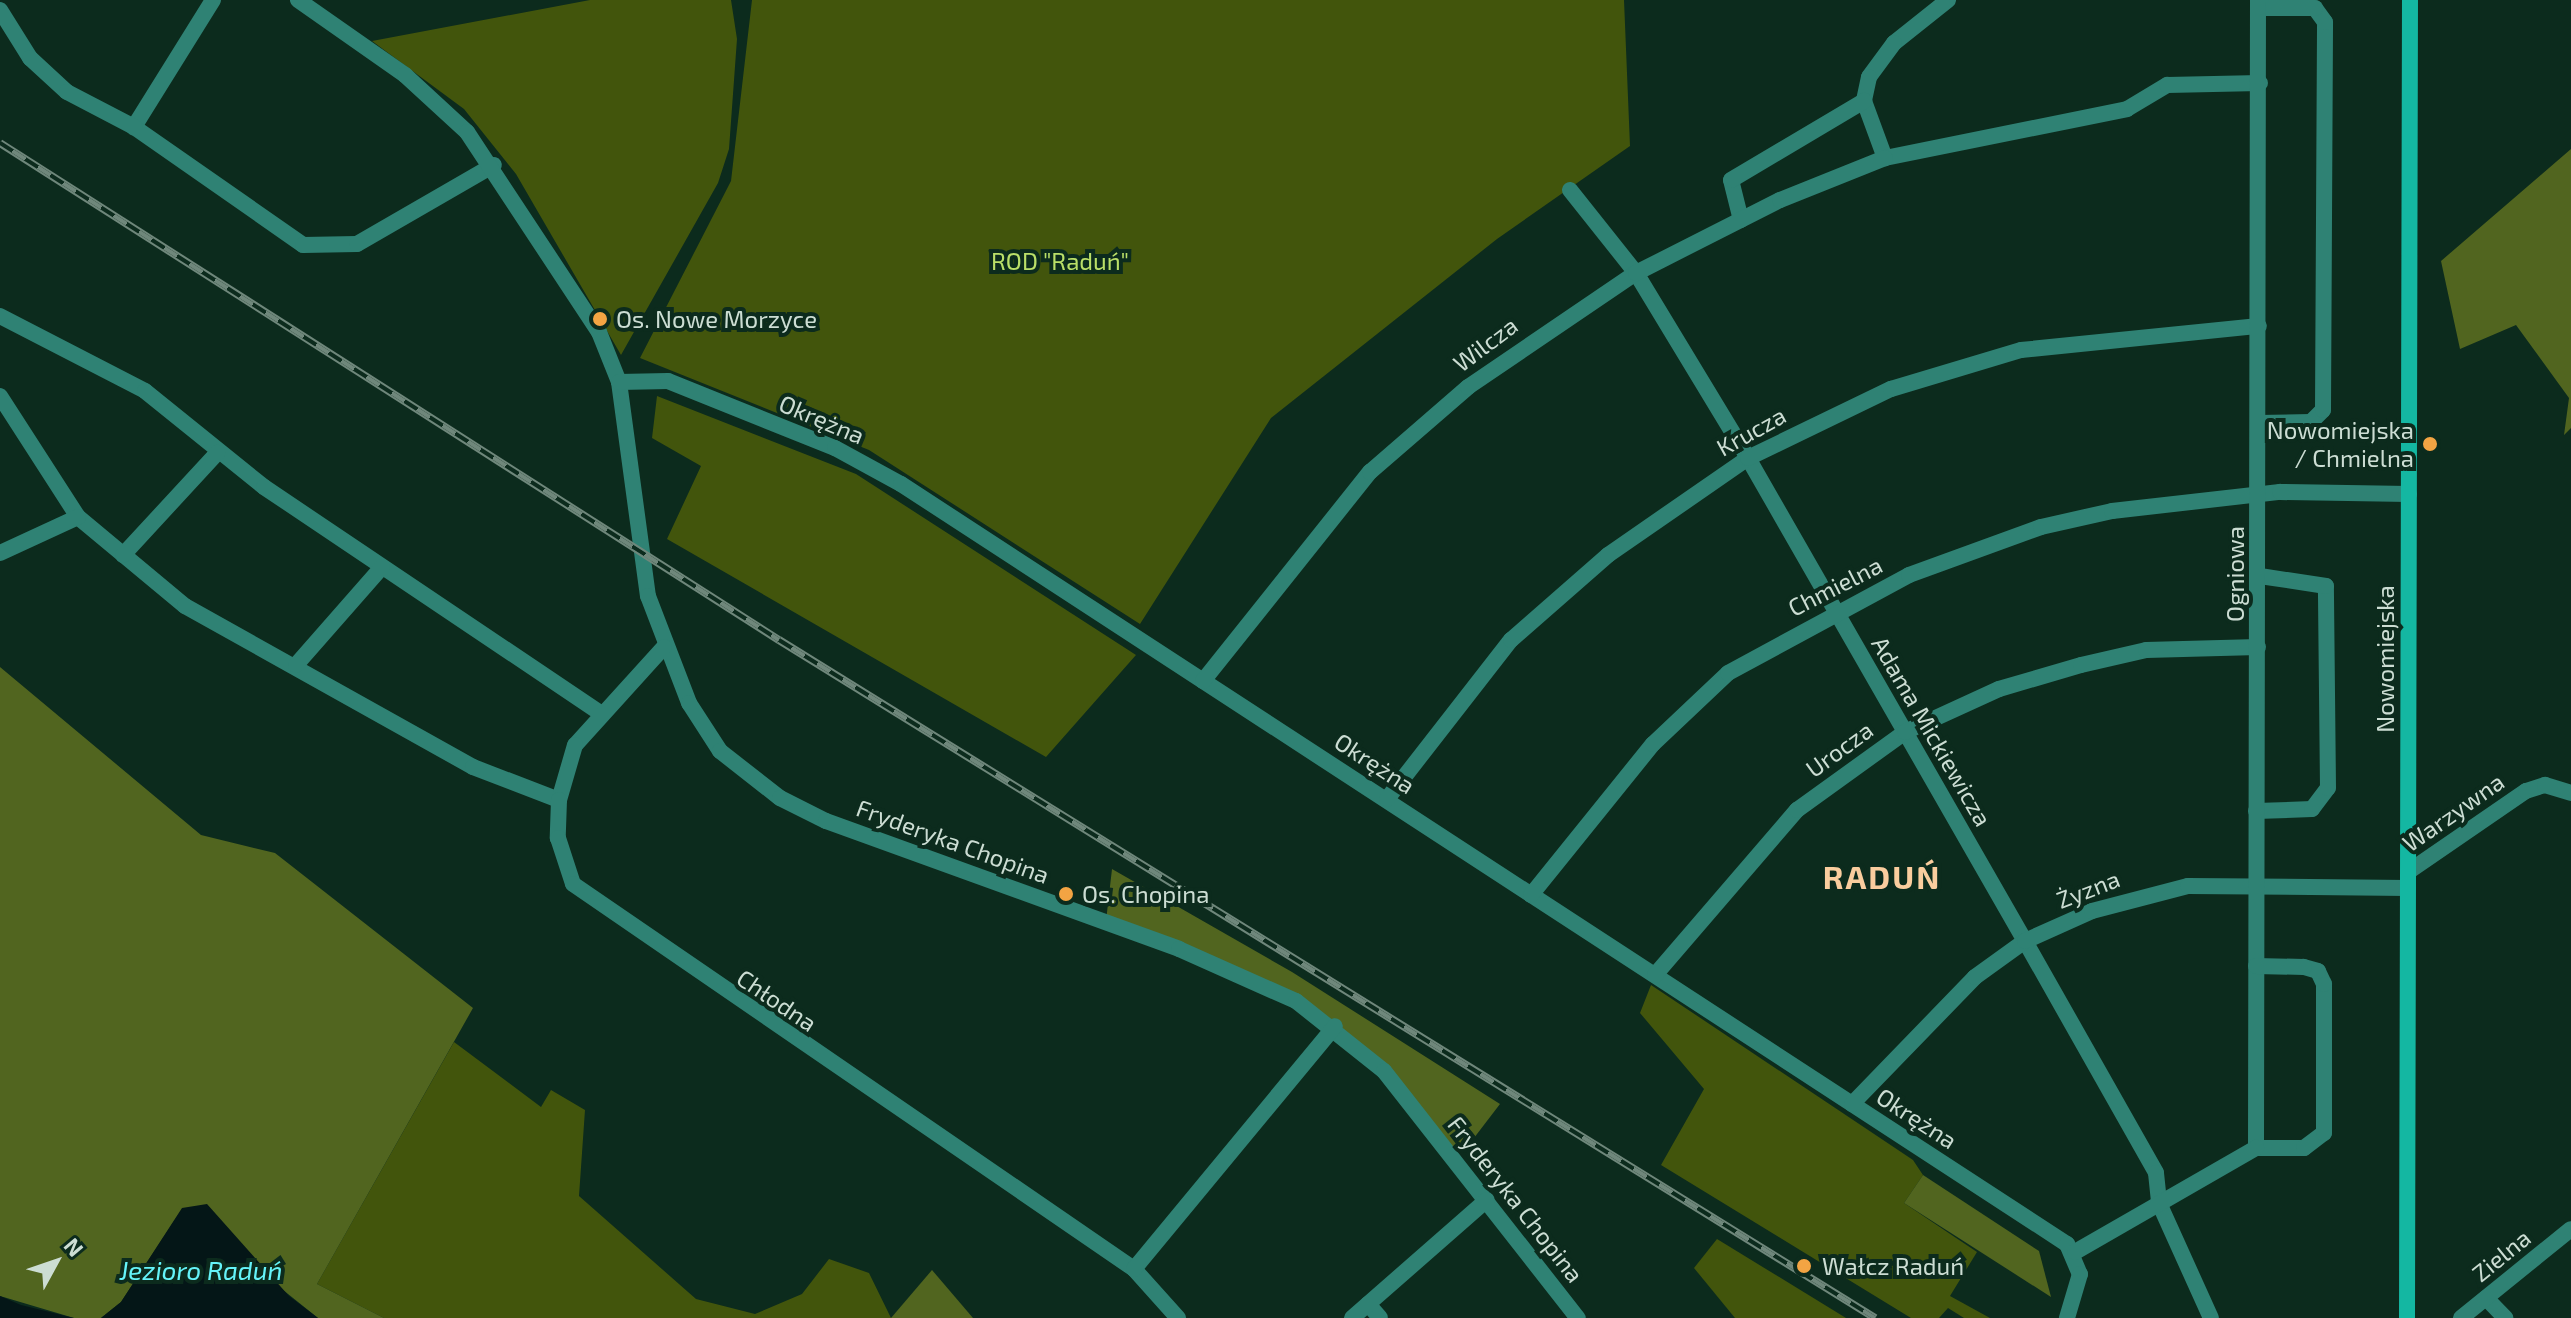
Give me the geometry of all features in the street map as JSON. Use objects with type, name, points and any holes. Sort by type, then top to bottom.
[{"type":"street","points":[[134,127],[213,0]]},
{"type":"street","name":"Fryderyka Chopina","points":[[298,0],[436,100],[494,165],[599,332],[619,382],[648,596],[664,647],[720,751],[780,798],[1179,949],[1296,1001],[1335,1026],[1384,1071],[1578,1318]]},
{"type":"street","points":[[1885,158],[1864,101],[1869,77],[1894,43],[1948,0]]},
{"type":"street","name":"Nowomiejska","points":[[2407,1318],[2410,0]]},
{"type":"street","points":[[2258,4],[2315,8],[2325,22],[2323,410],[2311,422],[2258,423]]},
{"type":"street","name":"Ogniowa","points":[[2256,1148],[2260,576],[2258,4]]},
{"type":"street","points":[[0,10],[30,58],[67,92],[134,127],[303,245],[357,244],[494,165]]},
{"type":"street","name":"Wilcza","points":[[1203,681],[1288,566],[1391,452],[1523,344],[1636,273],[1741,220],[1885,158],[2073,116],[2127,109],[2167,85],[2260,83]]},
{"type":"street","points":[[1741,220],[1731,180],[1864,101]]},
{"type":"street","name":"Adama Mickiewicza","points":[[1570,190],[1636,273],[1748,458],[2025,941],[2156,1173],[2159,1203],[2211,1318]]},
{"type":"street","points":[[0,316],[145,391],[217,453],[599,712]]},
{"type":"street","name":"Krucza","points":[[1387,799],[1511,640],[1608,555],[1748,458],[1891,389],[2021,350],[2259,326]]},
{"type":"street","name":"Okrężna","points":[[619,382],[668,381],[835,448],[1387,799],[2075,1252]]},
{"type":"street","points":[[0,396],[78,517],[185,606],[296,665],[473,767],[559,800]]},
{"type":"street","points":[[123,555],[217,453]]},
{"type":"street","name":"Chmielna","points":[[1531,895],[1690,706],[1728,673],[1835,611],[2041,527],[2112,511],[2259,495],[2409,494]]},
{"type":"street","points":[[0,553],[78,517]]},
{"type":"street","points":[[296,665],[382,567]]},
{"type":"street","points":[[2256,811],[2312,809],[2328,788],[2326,586],[2260,576]]},
{"type":"street","name":"Chłodna","points":[[664,647],[599,712],[575,745],[559,800],[563,859],[584,897],[1134,1269],[1178,1318]]},
{"type":"street","name":"Urocza","points":[[1655,975],[1797,810],[1905,732],[1999,689],[2081,665],[2146,650],[2258,647]]},
{"type":"street","name":"Warzywna","points":[[2408,880],[2526,791],[2545,785],[2571,793]]},
{"type":"street","name":"Żyzna","points":[[1852,1104],[1939,1007],[2025,941],[2144,894],[2258,885],[2408,880]]},
{"type":"street","points":[[2067,1318],[2080,1274],[2075,1252],[2256,1148],[2304,1148],[2324,1133],[2324,984],[2318,971],[2304,967],[2256,966]]},
{"type":"street","points":[[1134,1269],[1335,1026]]},
{"type":"street","points":[[1352,1318],[1487,1200]]},
{"type":"street","name":"Zielna","points":[[2461,1318],[2571,1229]]},
{"type":"street","points":[[2486,1298],[2505,1318]]},
{"type":"street","points":[[1368,1304],[1380,1318]]},
{"type":"green space","points":[[590,0],[731,0],[737,39],[729,149],[718,183],[621,355],[516,174],[464,109],[372,41]]},
{"type":"green space","name":"ROD \"Raduń\"","points":[[752,0],[1624,0],[1630,146],[1497,239],[1271,418],[1140,624],[869,450],[640,358],[731,181]]},
{"type":"green space","points":[[2571,149],[2571,428],[2564,435],[2569,398],[2516,325],[2460,349],[2441,261]]},
{"type":"green space","points":[[657,396],[856,474],[1136,655],[1046,757],[667,539],[701,466],[652,438]]},
{"type":"green space","points":[[0,667],[201,835],[275,853],[473,1008],[317,1284],[384,1318],[318,1318],[182,1209],[121,1302],[101,1318],[74,1318],[0,1296]]},
{"type":"green space","points":[[1112,869],[1292,972],[1500,1104],[1464,1151],[1448,1148],[1335,1026],[1106,921]]},
{"type":"green space","points":[[1651,985],[1913,1160],[1923,1175],[1904,1203],[1977,1252],[1950,1296],[1990,1318],[1964,1318],[1948,1308],[1939,1318],[1911,1318],[1661,1165],[1704,1089],[1640,1013]]},
{"type":"green space","points":[[454,1042],[541,1107],[551,1090],[585,1110],[579,1196],[696,1299],[755,1314],[802,1294],[829,1259],[869,1273],[891,1318],[384,1318],[317,1284]]},
{"type":"green space","points":[[1923,1175],[2039,1251],[2051,1297],[1904,1203]]},
{"type":"green space","points":[[1717,1239],[1846,1318],[1735,1318],[1694,1268]]},
{"type":"green space","points":[[932,1270],[973,1318],[891,1318]]},
{"type":"water","name":"Jezioro Raduń","points":[[207,1204],[289,1296],[318,1318],[101,1318],[121,1302],[182,1208]]},
{"type":"water","name":"Jezioro Raduń","points":[[0,1296],[21,1305],[74,1318],[0,1318]]},
{"type":"railway","points":[[0,143],[779,640],[1875,1318]]},
{"type":"place","name":"Os. Nowe Morzyce","points":[[600,319]]},
{"type":"place","name":"Nowomiejska / Chmielna","points":[[2430,444]]},
{"type":"place","name":"Os. Chopina","points":[[1066,894]]},
{"type":"place","name":"Wałcz Raduń","points":[[1804,1266]]},
{"type":"district","name":"RADUŃ","points":[[1882,876]]}]
